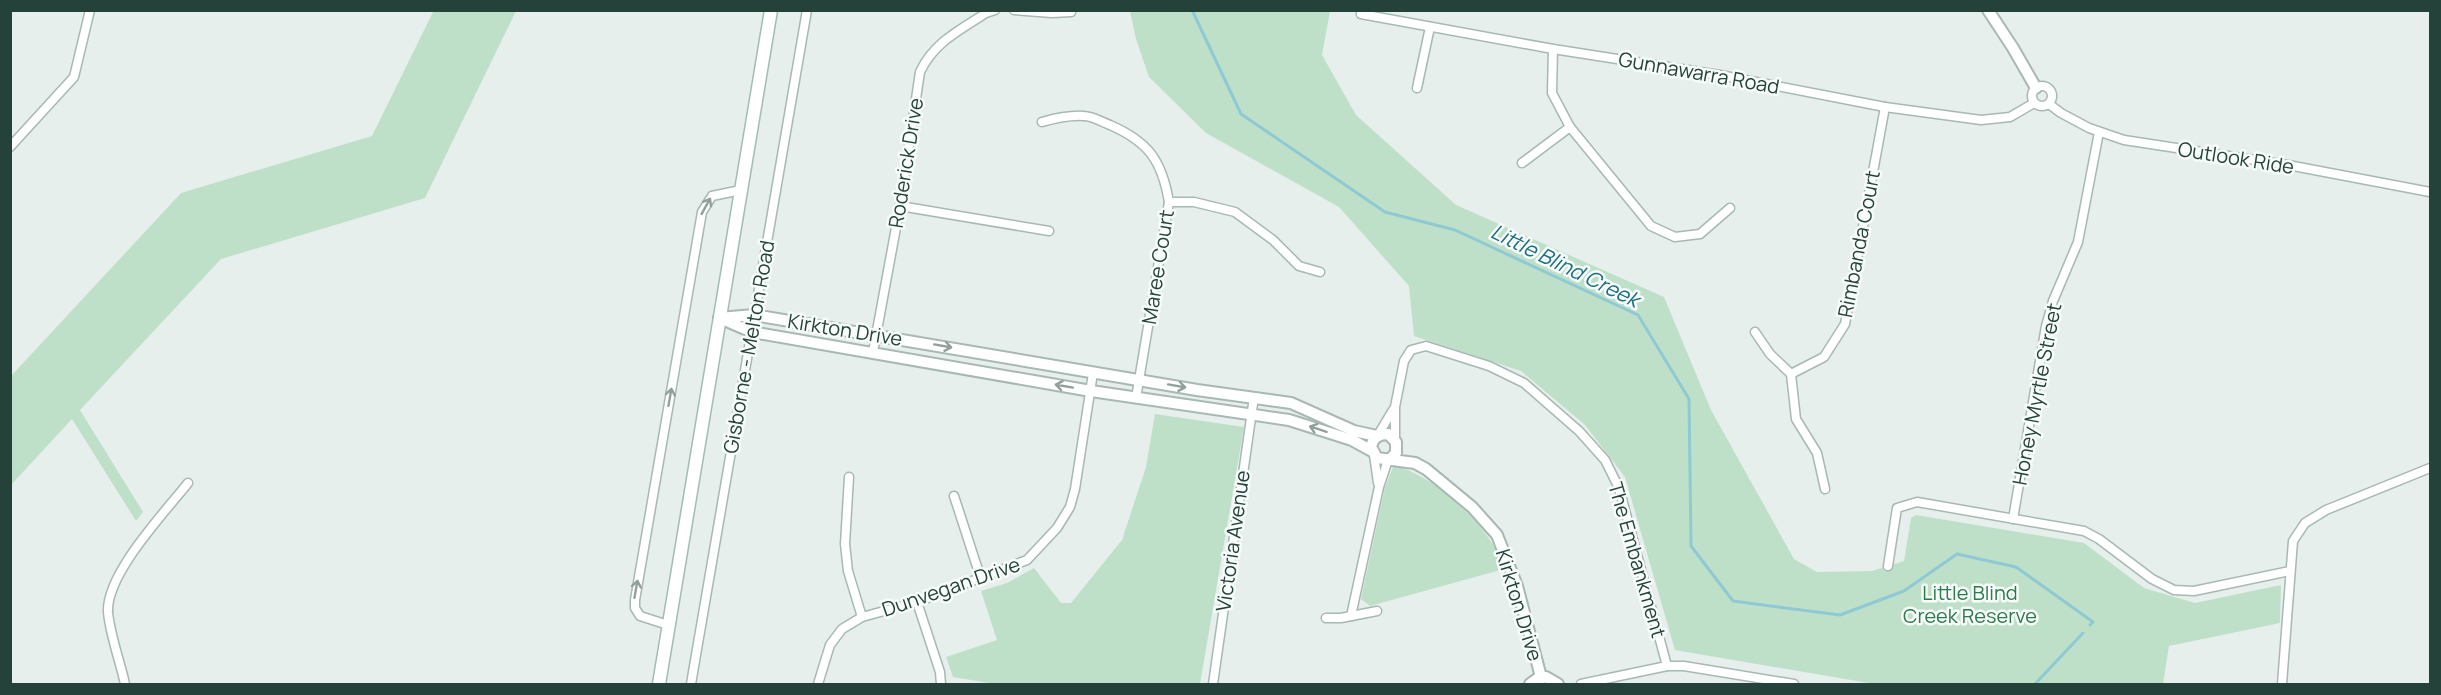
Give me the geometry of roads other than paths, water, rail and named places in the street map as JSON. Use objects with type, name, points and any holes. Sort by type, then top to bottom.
[{"type":"main road","name":"Gisborne - Melton Road","points":[[659,684],[771,10]]},
{"type":"street","points":[[10,147],[74,77],[90,10]]},
{"type":"street","name":"Gisborne - Melton Road","points":[[691,684],[807,10]]},
{"type":"street","name":"Roderick Drive","points":[[873,352],[900,207],[920,72],[928,56],[939,43],[986,13],[995,10]]},
{"type":"street","points":[[1014,10],[1071,12]]},
{"type":"street","points":[[1988,10],[2036,88]]},
{"type":"street","name":"Gunnawarra Road","points":[[1360,14],[1553,49],[1720,75],[1885,107],[1981,120],[2010,117],[2034,103]]},
{"type":"street","points":[[1418,88],[1430,27]]},
{"type":"street","points":[[1553,49],[1552,93],[1570,127],[1651,226],[1675,237],[1700,234],[1730,208]]},
{"type":"street","points":[[2042,86],[2049,88],[2052,98],[2049,104],[2043,106],[2034,103],[2032,94],[2036,88],[2042,86]]},
{"type":"street","name":"Outlook Ride","points":[[2049,104],[2061,113],[2099,132],[2124,140],[2288,165],[2430,192]]},
{"type":"street","name":"Rimbanda Court","points":[[1791,374],[1824,357],[1845,324],[1885,107]]},
{"type":"street","name":"Maree Court","points":[[1042,122],[1063,117],[1086,116],[1132,134],[1152,154],[1166,182],[1169,202],[1136,398]]},
{"type":"street","points":[[1522,163],[1570,127]]},
{"type":"street","name":"Honey Myrtle Street","points":[[2013,519],[2046,326],[2053,301],[2078,242],[2099,132]]},
{"type":"street","points":[[668,625],[648,621],[640,616],[635,608],[634,600],[702,212],[706,202],[712,196],[741,190]]},
{"type":"street","points":[[1169,202],[1194,202],[1235,212],[1273,240],[1299,266],[1320,272]]},
{"type":"street","points":[[900,207],[1049,231]]},
{"type":"street","name":"Kirkton Drive","points":[[719,318],[754,315],[1093,373],[1291,403],[1354,431],[1378,436]]},
{"type":"street","name":"Kirkton Drive","points":[[719,318],[752,332],[1091,391],[1289,420],[1352,440],[1373,453]]},
{"type":"street","points":[[1755,332],[1770,354],[1791,374],[1796,418],[1817,453],[1825,489]]},
{"type":"street","name":"The Embankment","points":[[1396,441],[1395,407],[1404,361],[1412,350],[1426,346],[1489,366],[1524,383],[1579,431],[1605,460],[1619,488],[1667,666]]},
{"type":"street","name":"Dunvegan Drive","points":[[818,684],[830,645],[842,629],[862,617],[917,602],[1027,560],[1057,528],[1070,507],[1093,373]]},
{"type":"street","name":"Victoria Avenue","points":[[1213,684],[1254,397]]},
{"type":"street","name":"The Embankment","points":[[1378,436],[1395,407]]},
{"type":"street","points":[[1351,616],[1378,487],[1389,459],[1396,453],[1396,441],[1388,434],[1378,436],[1372,443],[1378,473],[1378,487]]},
{"type":"street","name":"Kirkton Drive","points":[[1396,441],[1415,463],[1441,478],[1453,489],[1497,535],[1517,586],[1541,677]]},
{"type":"street","points":[[1373,453],[1380,459],[1389,459]]},
{"type":"street","name":"Kirkton Drive","points":[[1389,459],[1415,463]]},
{"type":"street","points":[[2282,684],[2293,541],[2305,523],[2326,510],[2430,468]]},
{"type":"street","points":[[849,477],[845,544],[849,571],[862,617]]},
{"type":"street","points":[[125,684],[108,610],[113,585],[126,562],[188,483]]},
{"type":"street","points":[[954,496],[981,579]]},
{"type":"street","points":[[1888,566],[1897,508],[1917,502],[2084,531],[2099,539],[2152,579],[2174,590],[2194,591],[2290,571]]},
{"type":"street","points":[[917,602],[940,672],[941,684]]},
{"type":"street","points":[[1326,618],[1341,618],[1377,611]]},
{"type":"street","points":[[1581,684],[1667,666],[1684,666],[1794,684]]},
{"type":"street","points":[[1530,684],[1541,677],[1551,678],[1558,684]]},
{"type":"waterway","name":"Little Blind Creek","points":[[1192,10],[1241,114],[1385,212],[1455,230],[1638,315],[1689,399],[1691,546],[1733,601],[1840,615],[1904,591],[1957,554],[2016,567],[2093,622],[2090,625]]},
{"type":"waterway","name":"Little Blind Creek","points":[[2035,684],[2083,633]]},
{"type":"park label","name":"Little Blind Creek Reserve","points":[[1970,604]]}]
